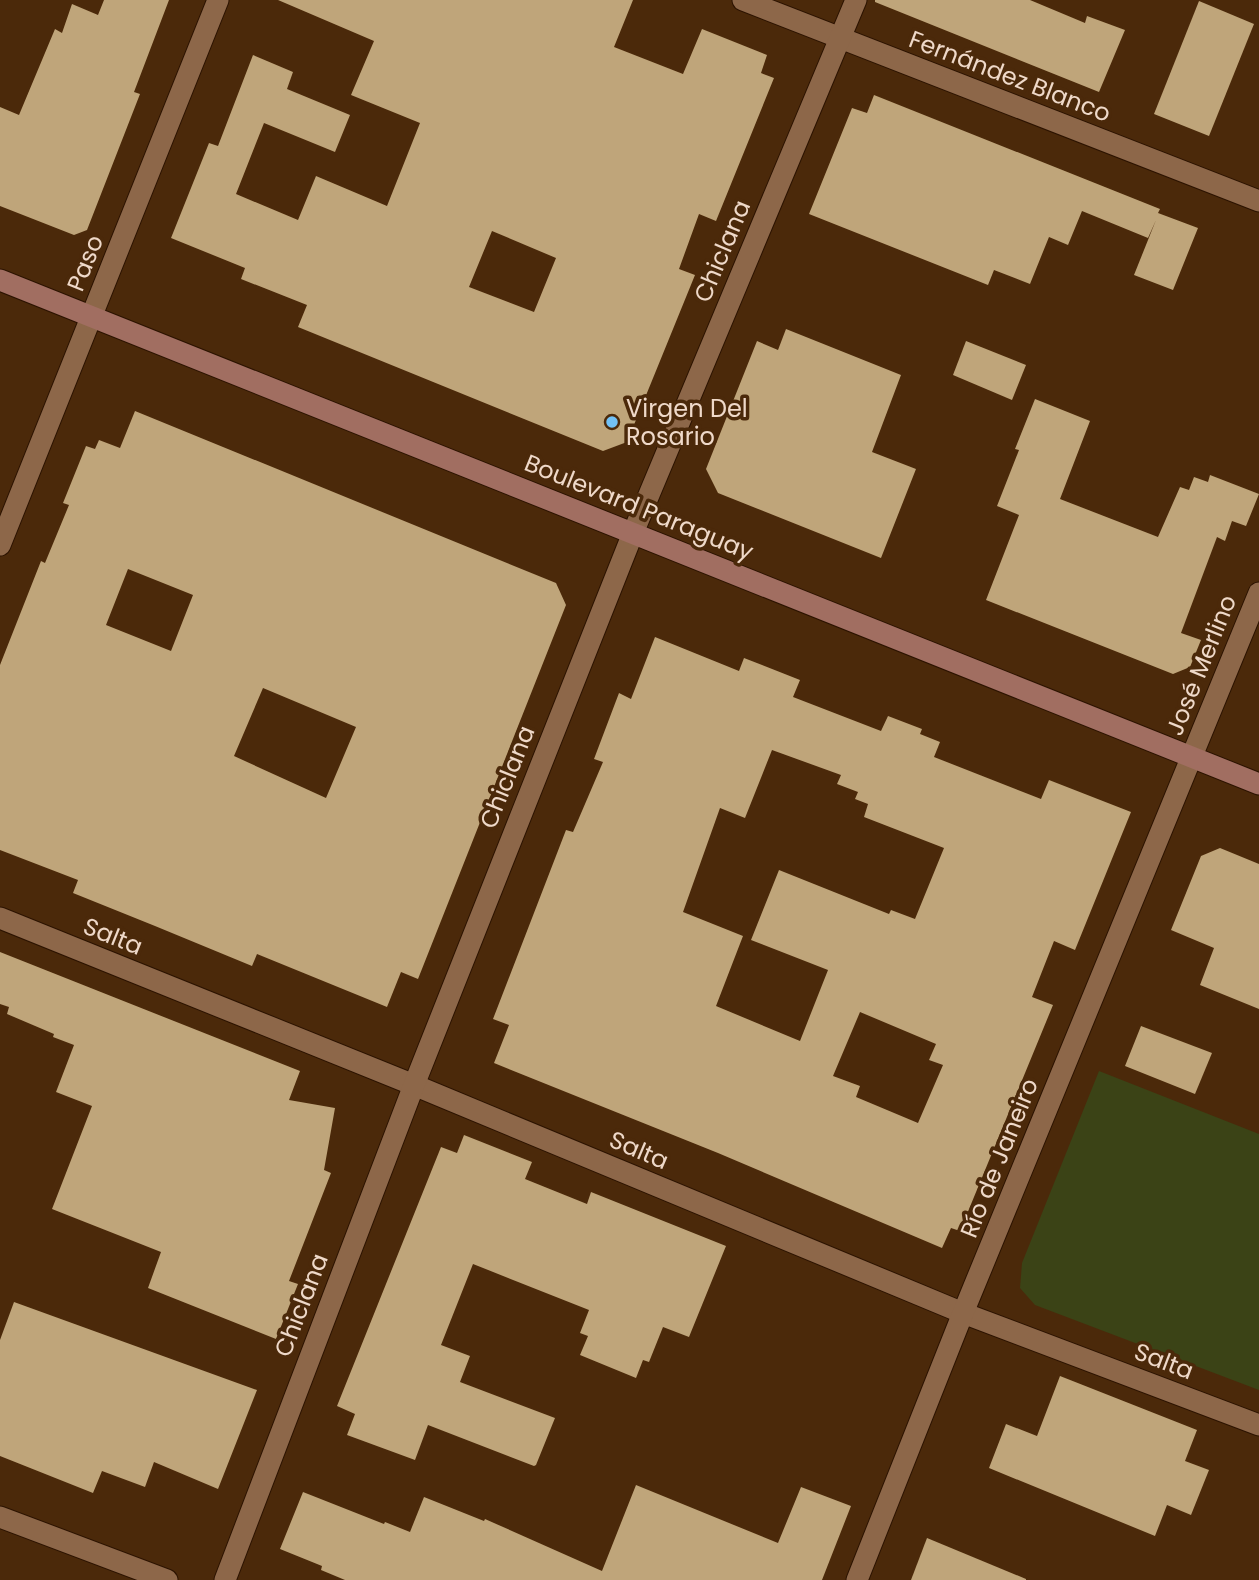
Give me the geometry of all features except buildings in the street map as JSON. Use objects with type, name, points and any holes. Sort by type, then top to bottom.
[{"type":"main road","name":"Boulevard Paraguay","points":[[0,280],[1259,783]]},
{"type":"street","name":"Paso","points":[[0,545],[218,0]]},
{"type":"street","name":"Fernández Blanco","points":[[743,0],[1259,201]]},
{"type":"street","name":"Chiclana","points":[[225,1580],[414,1084],[633,533],[856,0]]},
{"type":"street","name":"José Merlino","points":[[1192,756],[1259,593]]},
{"type":"street","name":"Río de Janeiro","points":[[856,1580],[1192,756]]},
{"type":"street","name":"Salta","points":[[0,918],[414,1084],[963,1313],[1259,1425]]},
{"type":"street","points":[[0,1517],[167,1580]]},
{"type":"green space","points":[[1099,1071],[1259,1134],[1259,1390],[1035,1305],[1020,1288],[1022,1263]]},
{"type":"place","name":"Virgen Del Rosario","points":[[612,422]]}]
